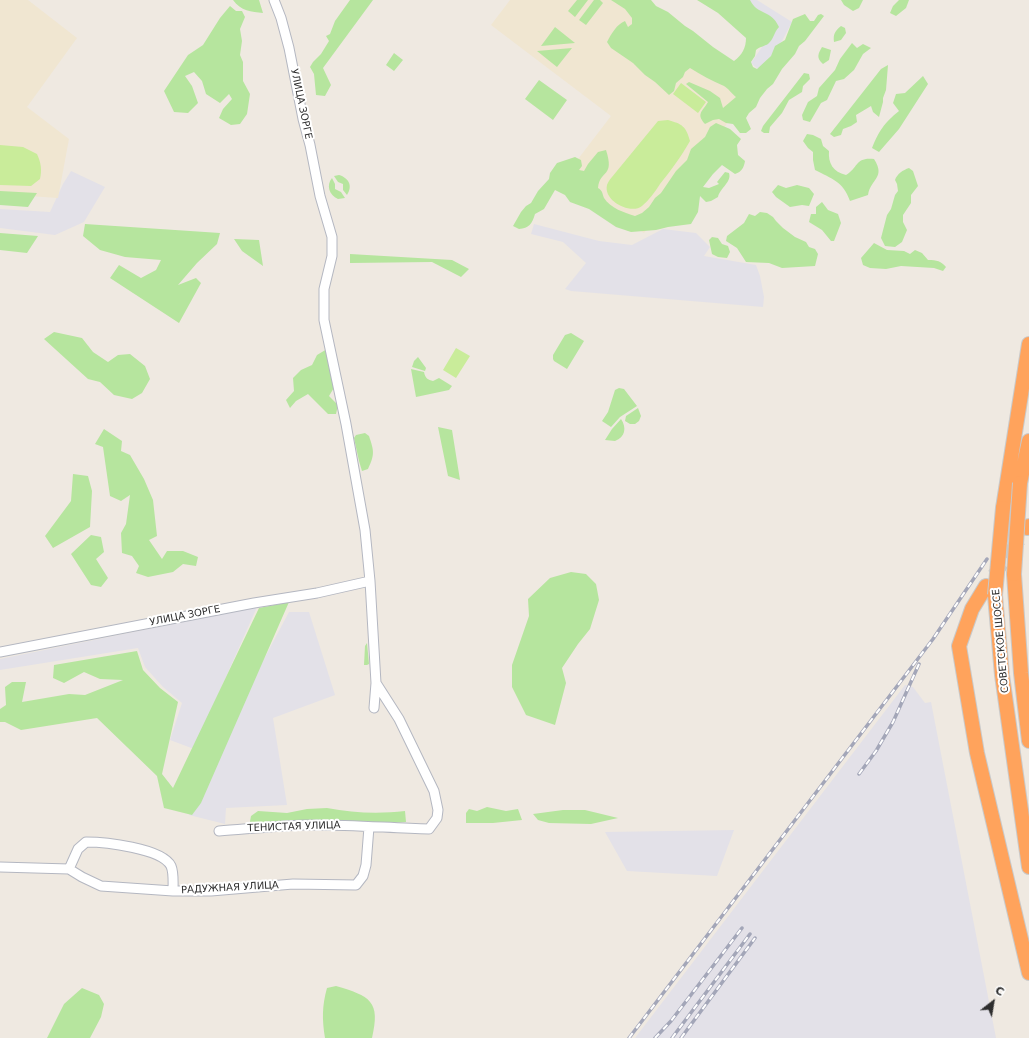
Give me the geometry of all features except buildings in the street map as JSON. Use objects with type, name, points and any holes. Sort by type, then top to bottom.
[{"type":"highway","name":"СОВЕТСКОЕ ШОССЕ","points":[[1029,344],[990,591],[1029,867]]},
{"type":"highway","name":"СОВЕТСКОЕ ШОССЕ","points":[[1029,441],[1020,483],[1014,574],[1029,741]]},
{"type":"highway","points":[[990,591],[972,609],[959,646],[977,753],[1029,973]]},
{"type":"street","name":"УЛИЦА ЗОРГЕ","points":[[274,0],[281,18],[289,48],[320,196],[332,237],[332,256],[324,289],[324,320],[346,424],[364,530],[370,581],[376,683],[374,708]]},
{"type":"street","name":"УЛИЦА ЗОРГЕ","points":[[0,652],[254,603],[317,593],[370,581]]},
{"type":"street","name":"ТЕНИСТАЯ УЛИЦА","points":[[219,830],[304,825],[429,829],[438,818],[434,791],[399,719],[376,683]]},
{"type":"street","name":"РАДУЖНАЯ УЛИЦА","points":[[0,867],[68,869],[101,886],[173,891],[211,891],[293,884],[356,885],[363,876],[366,865],[368,827]]},
{"type":"street","points":[[68,869],[78,849],[86,842],[104,842],[122,845],[147,851],[162,857],[171,866],[173,891]]},
{"type":"shaded area","points":[[0,0],[28,0],[77,38],[27,107],[69,139],[58,198],[0,194]]},
{"type":"shaded area","points":[[510,0],[626,0],[751,92],[644,233],[565,176],[611,116],[491,25]]},
{"type":"shaded area","points":[[722,0],[757,0],[792,22],[782,41],[760,71],[751,63],[775,28]]},
{"type":"shaded area","points":[[71,171],[105,187],[84,222],[55,235],[0,228],[0,209],[50,212]]},
{"type":"shaded area","points":[[534,224],[599,241],[632,245],[663,229],[696,233],[710,247],[704,256],[756,265],[760,276],[764,297],[763,307],[571,291],[565,289],[586,263],[563,242],[531,234]]},
{"type":"shaded area","points":[[257,607],[194,749],[170,740],[182,703],[163,687],[145,667],[138,648],[0,670],[0,659]]},
{"type":"shaded area","points":[[289,612],[309,612],[335,695],[273,718],[287,805],[226,808],[225,824],[189,815],[232,719]]},
{"type":"shaded area","points":[[905,685],[913,687],[925,703],[931,702],[996,1038],[635,1038]]},
{"type":"shaded area","points":[[734,830],[717,876],[627,871],[605,832]]},
{"type":"green space","points":[[233,0],[259,0],[263,13],[243,9]]},
{"type":"green space","points":[[350,0],[373,0],[323,68],[331,85],[325,96],[316,95],[314,74],[310,67],[321,54],[329,41],[326,36],[330,34],[335,21]]},
{"type":"green space","points":[[577,0],[588,0],[575,17],[568,11]]},
{"type":"green space","points":[[594,0],[600,0],[603,3],[586,25],[579,20]]},
{"type":"green space","points":[[611,0],[651,0],[656,6],[668,12],[713,47],[734,61],[743,51],[746,38],[718,13],[697,0],[750,0],[753,5],[772,17],[779,27],[768,44],[756,50],[755,56],[751,62],[753,67],[757,69],[771,56],[775,46],[785,40],[793,19],[805,14],[810,21],[814,21],[818,15],[821,14],[824,16],[805,41],[799,46],[795,54],[782,69],[773,84],[760,98],[756,107],[749,113],[746,118],[751,129],[746,133],[740,133],[733,124],[726,123],[719,119],[705,124],[700,115],[708,102],[686,84],[689,82],[710,91],[720,98],[723,108],[736,97],[726,87],[690,68],[676,83],[674,91],[669,95],[633,63],[611,48],[607,42],[612,33],[619,24],[625,21],[628,27],[632,24],[632,18],[625,9]]},
{"type":"green space","points":[[841,0],[863,0],[859,8],[853,11],[844,5]]},
{"type":"green space","points":[[899,0],[909,0],[906,8],[896,16],[890,13],[893,6]]},
{"type":"green space","points":[[230,6],[236,11],[242,11],[245,17],[240,29],[242,41],[240,55],[243,62],[243,81],[250,94],[247,114],[240,124],[231,125],[219,118],[223,109],[232,99],[229,94],[220,103],[206,94],[202,81],[194,72],[185,76],[192,86],[198,103],[188,113],[174,112],[164,91],[188,55],[203,45],[220,18]]},
{"type":"green space","points":[[841,26],[845,28],[846,33],[841,40],[834,42],[835,33]]},
{"type":"green space","points":[[555,27],[575,43],[541,46]]},
{"type":"green space","points":[[852,43],[857,48],[863,44],[871,48],[863,54],[854,70],[844,79],[836,81],[827,100],[821,103],[810,122],[803,120],[802,115],[808,102],[817,96],[819,88],[835,70],[840,59]]},
{"type":"green space","points":[[822,47],[831,50],[829,60],[823,64],[819,60],[818,56]]},
{"type":"green space","points":[[572,48],[557,67],[537,51]]},
{"type":"green space","points":[[394,53],[403,60],[394,71],[386,65]]},
{"type":"green space","points":[[888,65],[886,90],[879,117],[873,112],[871,106],[856,115],[857,122],[843,129],[841,135],[834,137],[830,134],[881,69]]},
{"type":"green space","points":[[804,73],[809,74],[810,79],[803,86],[802,92],[789,100],[782,113],[770,127],[769,133],[764,133],[761,131],[763,126]]},
{"type":"green space","points":[[923,76],[928,84],[899,129],[879,152],[872,148],[882,128],[889,119],[899,111],[893,103],[896,94],[905,93]]},
{"type":"green space","points":[[539,80],[567,100],[553,120],[525,99]]},
{"type":"green space","points":[[681,83],[706,102],[698,113],[673,94]]},
{"type":"green space","points":[[668,120],[683,126],[690,141],[654,193],[642,206],[631,209],[619,205],[609,196],[607,191],[608,182],[658,121]]},
{"type":"green space","points":[[716,123],[730,129],[741,139],[737,145],[738,155],[745,161],[745,163],[741,171],[735,174],[722,165],[713,174],[703,187],[709,188],[719,184],[717,182],[725,172],[729,173],[729,179],[718,197],[706,202],[700,196],[698,212],[691,224],[656,230],[631,232],[616,227],[589,209],[570,202],[565,195],[555,190],[544,209],[535,214],[530,225],[519,229],[513,226],[521,212],[531,203],[538,191],[549,179],[550,173],[557,163],[575,157],[581,160],[582,166],[579,170],[584,171],[598,152],[606,150],[609,165],[599,182],[598,188],[602,191],[604,198],[610,205],[622,212],[635,216],[642,213],[661,193],[676,171],[687,160],[691,149],[705,137],[710,127]]},
{"type":"green space","points":[[807,134],[821,139],[823,146],[829,151],[829,159],[832,166],[841,174],[846,175],[860,161],[874,159],[879,170],[877,178],[868,195],[850,201],[844,189],[836,181],[815,170],[813,152],[803,141]]},
{"type":"green space","points":[[0,145],[23,147],[37,154],[41,166],[40,179],[31,186],[0,185]]},
{"type":"green space","points":[[909,168],[913,171],[918,186],[911,195],[911,203],[903,215],[903,222],[907,230],[902,242],[895,247],[885,246],[881,238],[887,215],[898,191],[895,180],[900,172]]},
{"type":"green space","points":[[339,175],[348,180],[350,188],[347,195],[343,190],[343,184],[338,182],[334,176]]},
{"type":"green space","points":[[332,178],[335,184],[335,189],[341,192],[345,198],[338,199],[332,195],[329,190],[329,184]]},
{"type":"green space","points":[[778,185],[786,188],[797,185],[809,188],[814,194],[809,206],[802,205],[790,207],[776,197],[772,192]]},
{"type":"green space","points":[[0,191],[37,193],[28,207],[0,205]]},
{"type":"green space","points":[[822,202],[828,210],[838,214],[841,223],[834,241],[831,241],[822,230],[809,222],[811,214],[816,214],[816,207]]},
{"type":"green space","points":[[760,212],[767,213],[773,217],[783,228],[795,237],[806,242],[809,247],[815,249],[818,254],[815,266],[782,268],[769,263],[746,262],[737,248],[726,241],[727,236],[744,223],[749,214],[755,216]]},
{"type":"green space","points":[[85,224],[220,233],[217,244],[197,263],[178,285],[196,278],[201,283],[179,323],[110,278],[119,265],[141,278],[156,270],[161,260],[125,257],[100,250],[83,236]]},
{"type":"green space","points":[[0,233],[38,236],[27,253],[0,250]]},
{"type":"green space","points":[[712,237],[718,238],[722,244],[728,246],[730,252],[727,258],[718,257],[712,254],[709,240]]},
{"type":"green space","points":[[234,239],[259,240],[263,266],[242,251]]},
{"type":"green space","points":[[874,243],[887,250],[904,251],[910,254],[915,250],[922,253],[928,260],[938,261],[946,267],[943,271],[934,268],[901,266],[886,269],[870,268],[863,265],[861,258]]},
{"type":"green space","points":[[350,254],[452,260],[469,269],[461,277],[432,262],[350,263]]},
{"type":"green space","points":[[54,332],[82,338],[93,352],[108,362],[118,355],[130,354],[145,366],[150,379],[142,393],[132,399],[114,395],[100,382],[88,379],[44,339]]},
{"type":"green space","points":[[571,333],[584,341],[567,369],[554,361],[553,355],[565,335]]},
{"type":"green space","points":[[456,348],[470,356],[456,378],[443,370]]},
{"type":"green space","points":[[327,349],[335,386],[329,396],[338,405],[336,414],[328,414],[308,394],[296,401],[290,408],[286,400],[294,391],[293,378],[301,370],[312,365],[317,355]]},
{"type":"green space","points":[[418,357],[426,368],[425,371],[412,367],[414,361]]},
{"type":"green space","points":[[411,369],[424,372],[426,377],[430,380],[433,381],[439,378],[452,386],[449,390],[416,397]]},
{"type":"green space","points":[[619,388],[624,389],[637,406],[620,417],[611,427],[602,421],[608,412],[615,390]]},
{"type":"green space","points":[[638,408],[641,416],[639,421],[635,424],[630,424],[625,421],[626,416]]},
{"type":"green space","points":[[621,419],[624,426],[623,435],[615,441],[605,440],[612,429]]},
{"type":"green space","points":[[438,427],[452,430],[460,480],[448,476]]},
{"type":"green space","points":[[104,429],[122,441],[121,451],[130,455],[144,479],[153,500],[157,536],[149,540],[162,559],[167,551],[183,551],[198,557],[196,566],[183,564],[173,572],[148,577],[136,573],[139,566],[132,556],[122,553],[121,533],[126,524],[130,495],[121,501],[110,496],[103,447],[95,444]]},
{"type":"green space","points":[[365,433],[369,436],[373,452],[372,460],[368,469],[362,471],[354,438],[356,435]]},
{"type":"green space","points":[[73,474],[88,476],[92,491],[90,527],[53,548],[45,536],[71,501]]},
{"type":"green space","points":[[91,535],[101,537],[104,552],[96,559],[108,578],[101,587],[91,585],[71,554]]},
{"type":"green space","points":[[571,572],[586,574],[596,584],[599,600],[590,629],[562,668],[566,683],[555,725],[526,715],[512,687],[512,665],[529,616],[528,599],[550,578]]},
{"type":"green space","points":[[289,602],[201,803],[192,815],[164,808],[157,776],[97,718],[21,730],[5,722],[0,722],[0,709],[6,705],[5,687],[12,682],[26,682],[22,702],[69,694],[85,695],[123,680],[100,679],[84,672],[64,683],[53,678],[54,665],[137,651],[143,670],[160,688],[178,702],[162,774],[173,788],[259,608]]},
{"type":"green space","points":[[367,643],[369,664],[364,665],[365,646]]},
{"type":"green space","points":[[487,807],[506,811],[518,809],[522,820],[493,823],[466,823],[466,813],[469,809],[477,811]]},
{"type":"green space","points":[[327,808],[366,812],[405,811],[406,822],[357,825],[249,827],[251,816],[258,811],[287,813],[307,809]]},
{"type":"green space","points":[[563,810],[585,810],[618,818],[591,824],[549,823],[538,820],[533,814]]},
{"type":"green space","points":[[336,986],[357,993],[365,997],[370,1002],[374,1008],[375,1016],[372,1038],[325,1038],[323,1013],[325,995],[327,988]]},
{"type":"green space","points":[[82,988],[99,995],[104,1004],[101,1017],[90,1038],[47,1038],[64,1004]]},
{"type":"tunnel","points":[[994,575],[1019,540]]},
{"type":"railway","points":[[629,1038],[933,639],[987,559]]},
{"type":"railway","points":[[859,774],[876,751],[893,722],[919,664]]},
{"type":"railway","points":[[655,1038],[671,1021],[742,928]]},
{"type":"railway","points":[[672,1038],[750,934]]},
{"type":"railway","points":[[681,1038],[755,938]]}]
